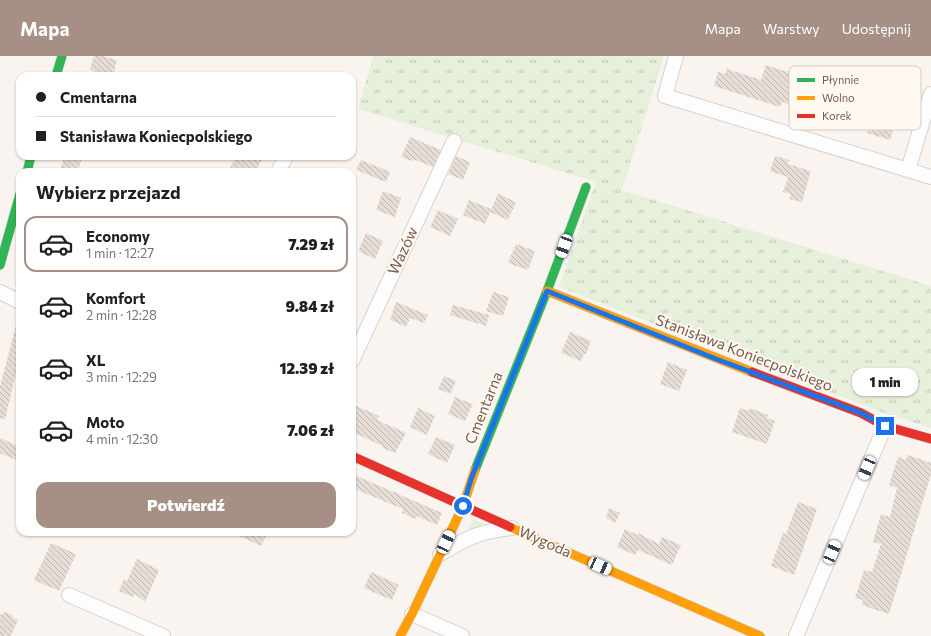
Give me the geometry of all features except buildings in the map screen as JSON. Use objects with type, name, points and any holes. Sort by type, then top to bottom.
[{"type":"street","points":[[57,72],[62,56]]},
{"type":"street","points":[[676,56],[665,96],[931,178]]},
{"type":"street","points":[[921,127],[931,94]]},
{"type":"street","points":[[908,170],[920,130]]},
{"type":"street","name":"Wazów","points":[[356,352],[454,141]]},
{"type":"street","name":"Cmentarna","points":[[400,636],[412,614],[463,506],[471,479],[547,291],[586,187]]},
{"type":"street","points":[[0,265],[16,208]]},
{"type":"street","name":"Stanisława Koniecpolskiego","points":[[547,291],[716,359],[861,413],[885,426],[931,440]]},
{"type":"street","points":[[0,292],[16,300]]},
{"type":"street","points":[[796,636],[885,426]]},
{"type":"street","name":"Wygoda","points":[[356,458],[760,636]]},
{"type":"street","points":[[440,554],[475,534],[513,528]]},
{"type":"street","points":[[69,595],[163,636]]},
{"type":"street","points":[[412,614],[462,636]]},
{"type":"green space","points":[[373,56],[664,56],[622,190],[931,286],[931,428],[884,413],[559,287],[596,182],[358,109]]},
{"type":"green space","points":[[473,519],[492,527],[467,534]]},
{"type":"traffic: fast","points":[[57,72],[62,56]]},
{"type":"traffic: fast","points":[[28,168],[30,160]]},
{"type":"traffic: fast","points":[[475,470],[547,291],[586,187]]},
{"type":"traffic: fast","points":[[0,265],[16,208]]},
{"type":"traffic: slow","points":[[547,291],[752,372]]},
{"type":"traffic: slow","points":[[400,636],[412,614],[463,506],[475,470]]},
{"type":"traffic: slow","points":[[510,527],[760,636]]},
{"type":"traffic: jam","points":[[752,372],[861,413],[885,426],[931,439]]},
{"type":"traffic: jam","points":[[356,458],[510,527]]},
{"type":"route","points":[[463,506],[471,479],[547,291],[716,359],[861,413],[885,426]]}]
